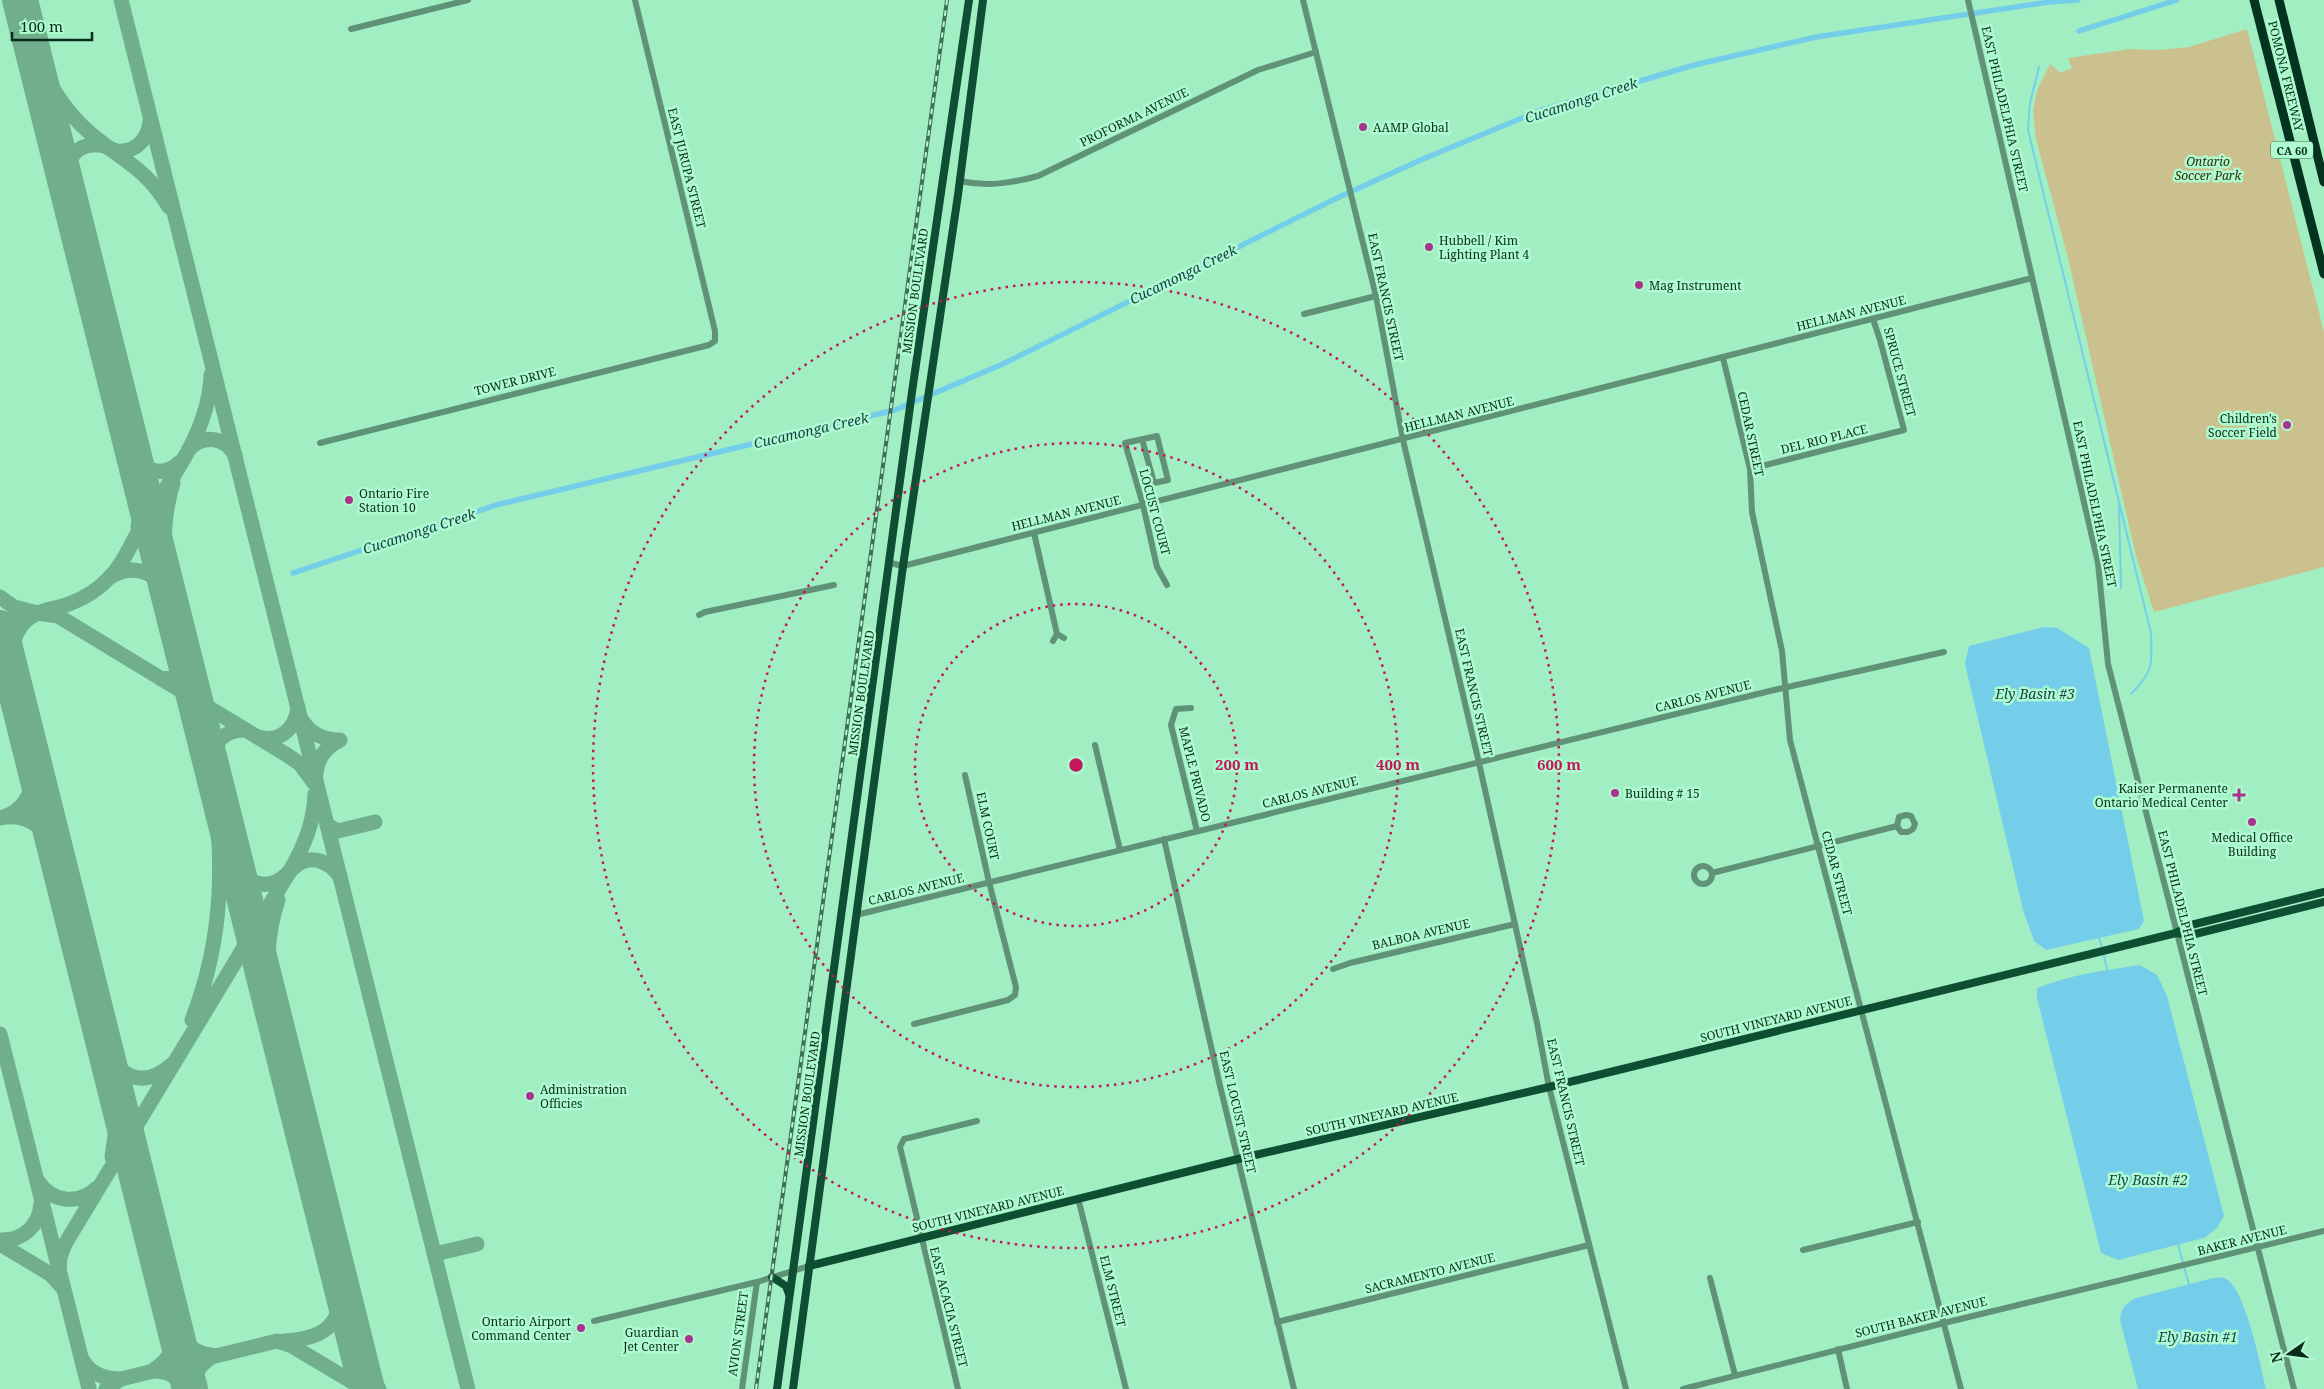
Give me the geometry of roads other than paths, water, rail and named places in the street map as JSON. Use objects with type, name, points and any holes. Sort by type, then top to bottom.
[{"type":"highway","name":"POMONA FREEWAY","points":[[2254,0],[2324,274]]},
{"type":"highway","name":"POMONA FREEWAY","points":[[2279,0],[2324,182]]},
{"type":"main road","name":"MISSION BOULEVARD","points":[[777,1389],[912,392],[968,0]]},
{"type":"main road","name":"MISSION BOULEVARD","points":[[793,1389],[903,566],[960,181],[983,0]]},
{"type":"main road","name":"SOUTH VINEYARD AVENUE","points":[[809,1266],[1078,1198],[1549,1087],[2096,952],[2176,932],[2187,926],[2324,892]]},
{"type":"main road","name":"SOUTH VINEYARD AVENUE","points":[[2176,932],[2191,935],[2324,902]]},
{"type":"main road","points":[[772,1277],[787,1288],[790,1297]]},
{"type":"street","points":[[351,29],[468,0]]},
{"type":"street","name":"EAST JURUPA STREET","points":[[635,0],[714,326],[715,341]]},
{"type":"street","name":"EAST FRANCIS STREET","points":[[1303,0],[1376,296],[1403,440],[1479,763],[1537,1023],[1549,1087],[1626,1389]]},
{"type":"street","name":"EAST PHILADELPHIA STREET","points":[[1968,0],[2098,563],[2108,664],[2294,1389]]},
{"type":"street","name":"PROFORMA AVENUE","points":[[960,181],[986,184],[1011,183],[1038,176],[1258,70],[1316,52]]},
{"type":"street","name":"HELLMAN AVENUE","points":[[890,563],[903,566],[2032,278]]},
{"type":"street","points":[[1304,314],[1376,296]]},
{"type":"street","name":"SPRUCE STREET","points":[[1873,320],[1904,430]]},
{"type":"street","name":"TOWER DRIVE","points":[[320,442],[709,345],[715,341]]},
{"type":"street","name":"CEDAR STREET","points":[[1723,358],[1750,469],[1752,512],[1779,635],[1790,740],[1961,1389]]},
{"type":"street","name":"DEL RIO PLACE","points":[[1750,469],[1904,430]]},
{"type":"street","points":[[1157,436],[1168,480],[1154,483],[1142,439],[1157,436]]},
{"type":"street","name":"LOCUST COURT","points":[[1142,439],[1125,443],[1143,505],[1157,567],[1167,585]]},
{"type":"street","points":[[1034,533],[1057,634],[1053,641]]},
{"type":"street","points":[[699,615],[834,585]]},
{"type":"street","points":[[1057,634],[1064,638]]},
{"type":"street","name":"CARLOS AVENUE","points":[[856,915],[1784,688],[1944,652]]},
{"type":"street","name":"MAPLE PRIVADO","points":[[1191,708],[1176,709],[1171,725],[1197,831]]},
{"type":"street","points":[[1094,745],[1120,850]]},
{"type":"street","name":"ELM COURT","points":[[965,775],[989,882]]},
{"type":"street","points":[[1712,873],[1897,826]]},
{"type":"street","name":"EAST LOCUST STREET","points":[[1164,839],[1238,1159],[1294,1389]]},
{"type":"street","points":[[914,1024],[1008,1000],[1015,996],[1016,987],[989,882]]},
{"type":"street","name":"BALBOA AVENUE","points":[[1334,969],[1350,963],[1515,924]]},
{"type":"street","name":"EAST ACACIA STREET","points":[[958,1389],[920,1237],[900,1147],[904,1139],[977,1121]]},
{"type":"street","name":"ELM STREET","points":[[1078,1198],[1126,1389]]},
{"type":"street","points":[[1803,1250],[1918,1222]]},
{"type":"street","name":"BAKER AVENUE","points":[[2165,1271],[2324,1231]]},
{"type":"street","name":"SACRAMENTO AVENUE","points":[[1277,1322],[1590,1245]]},
{"type":"street","name":"SOUTH VINEYARD AVENUE","points":[[594,1321],[757,1282],[809,1266]]},
{"type":"street","name":"SOUTH BAKER AVENUE","points":[[1683,1389],[1944,1323],[2165,1271]]},
{"type":"street","points":[[1710,1278],[1735,1375]]},
{"type":"street","name":"AVION STREET","points":[[742,1389],[757,1282]]},
{"type":"street","points":[[1838,1349],[1848,1389]]},
{"type":"water","name":"Ely Basin #3","points":[[2044,627],[2057,628],[2089,648],[2144,921],[2139,929],[2046,950],[2034,941],[2023,910],[1965,664],[1969,646]]},
{"type":"water","name":"Ely Basin #2","points":[[2140,965],[2157,975],[2167,996],[2224,1216],[2217,1228],[2204,1238],[2118,1260],[2101,1253],[2037,998],[2037,988],[2075,976]]},
{"type":"water","name":"Ely Basin #1","points":[[2213,1278],[2224,1278],[2232,1284],[2239,1295],[2251,1328],[2266,1389],[2138,1389],[2120,1320],[2124,1307],[2136,1298]]},
{"type":"waterway","name":"Cucamonga Creek","points":[[293,573],[496,505],[895,410],[1005,363],[1339,197],[1423,159],[1539,111],[1694,65],[1816,37],[2049,2],[2078,0]]},
{"type":"waterway","name":"Cucamonga Creek","points":[[2079,31],[2177,0]]},
{"type":"waterway","points":[[2039,67],[2030,103],[2028,130],[2151,633],[2152,652],[2148,673],[2131,694]]},
{"type":"waterway","points":[[2119,505],[2121,588]]},
{"type":"waterway","points":[[2099,938],[2102,948]]},
{"type":"waterway","points":[[2103,952],[2107,969]]},
{"type":"waterway","points":[[2178,1244],[2183,1263]]},
{"type":"waterway","points":[[2184,1267],[2189,1284]]},
{"type":"railway","points":[[756,1389],[947,0]]},
{"type":"place","name":"AAMP Global","points":[[1363,127]]},
{"type":"place","name":"Hubbell / Kim Lighting Plant 4","points":[[1429,247]]},
{"type":"place","name":"Mag Instrument","points":[[1639,285]]},
{"type":"place","name":"Children's Soccer Field","points":[[2287,425]]},
{"type":"place","name":"Ontario Fire Station 10","points":[[349,500]]},
{"type":"place","name":"Building # 15","points":[[1615,793]]},
{"type":"place","name":"Kaiser Permanente Ontario Medical Center","points":[[2239,795]]},
{"type":"place","name":"Medical Office Building","points":[[2252,822]]},
{"type":"place","name":"Administration Officies","points":[[530,1096]]},
{"type":"place","name":"Ontario Airport Command Center","points":[[581,1328]]},
{"type":"place","name":"Guardian Jet Center","points":[[689,1339]]},
{"type":"park label","name":"Ontario Soccer Park","points":[[2208,168]]}]
